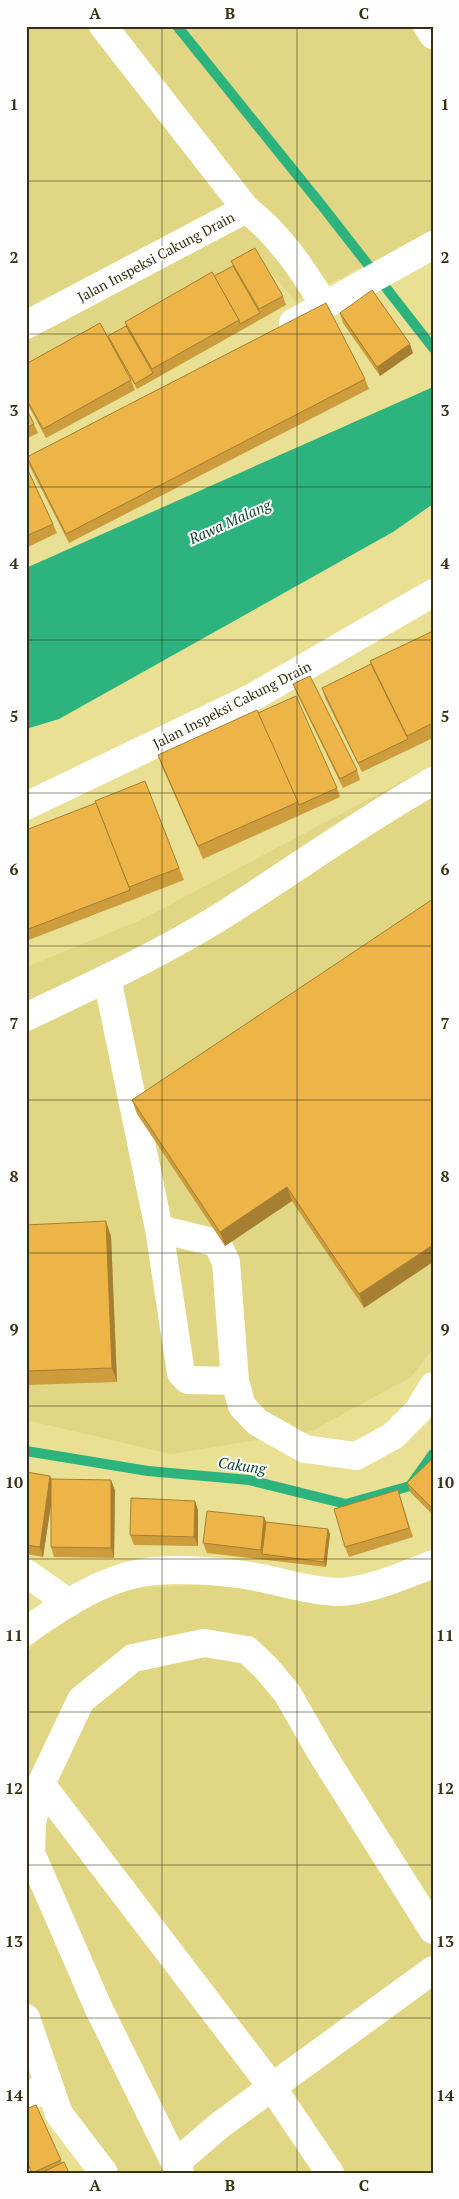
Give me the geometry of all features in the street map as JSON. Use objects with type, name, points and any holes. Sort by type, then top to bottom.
[{"type":"street","points":[[103,26],[246,209]]},
{"type":"street","points":[[427,26],[433,35]]},
{"type":"street","name":"Jalan Inspeksi Cakung Drain","points":[[26,325],[246,209],[264,222],[285,246],[324,304]]},
{"type":"street","points":[[274,334],[324,304],[433,245]]},
{"type":"street","name":"Jalan Inspeksi Cakung Drain","points":[[26,806],[253,697],[433,594]]},
{"type":"street","points":[[26,1017],[107,978],[226,913],[389,806],[433,780]]},
{"type":"street","points":[[107,978],[159,1229],[177,1360],[181,1372],[188,1380],[235,1381]]},
{"type":"street","points":[[159,1229],[217,1243],[222,1251],[228,1280],[235,1381],[242,1406],[257,1422],[305,1449],[356,1456],[393,1436],[418,1411],[433,1386]]},
{"type":"street","points":[[26,1631],[70,1603],[104,1585],[141,1573],[207,1571],[260,1578],[336,1592],[374,1586],[433,1564]]},
{"type":"street","points":[[26,1573],[70,1603]]},
{"type":"street","points":[[433,1930],[322,1754],[287,1693],[267,1668],[247,1650],[204,1643],[133,1658],[81,1700],[42,1784],[32,1823],[32,1853],[98,2007],[178,2167],[220,2125],[433,1970]]},
{"type":"street","points":[[42,1784],[272,2086],[330,2173]]},
{"type":"street","points":[[26,2018],[59,2114],[104,2173]]},
{"type":"street","points":[[26,2102],[48,2082]]},
{"type":"shaded area","points":[[26,26],[433,26],[433,231],[295,301],[268,269],[225,283],[26,381]]},
{"type":"shaded area","points":[[433,765],[433,1349],[411,1377],[312,1431],[171,1454],[26,1420],[26,967],[141,920]]},
{"type":"shaded area","points":[[433,1573],[433,2173],[110,2173],[61,2116],[26,2016],[26,1655],[48,1626],[98,1590],[241,1583],[367,1594]]},
{"type":"water","name":"Rawa Malang","points":[[433,387],[433,504],[393,532],[59,719],[26,729],[26,568]]},
{"type":"building","points":[[255,248],[283,296],[259,309],[231,261]]},
{"type":"building","points":[[233,266],[260,313],[240,324],[214,276]]},
{"type":"building","points":[[212,272],[239,320],[152,369],[125,322]]},
{"type":"building","points":[[372,290],[410,344],[377,367],[340,313]]},
{"type":"building","points":[[326,303],[365,379],[66,534],[27,457]]},
{"type":"building","points":[[100,323],[131,380],[43,429],[26,398],[26,364]]},
{"type":"building","points":[[126,326],[153,373],[135,384],[108,336]]},
{"type":"building","points":[[26,408],[34,424],[26,428]]},
{"type":"building","points":[[26,466],[53,524],[26,536]]},
{"type":"building","points":[[433,631],[433,723],[407,736],[370,661]]},
{"type":"building","points":[[371,664],[408,739],[358,763],[322,688]]},
{"type":"building","points":[[310,676],[357,770],[340,779],[293,684]]},
{"type":"building","points":[[296,696],[337,788],[299,805],[258,713]]},
{"type":"building","points":[[257,710],[298,802],[198,846],[158,755]]},
{"type":"building","points":[[145,781],[179,868],[129,887],[95,801]]},
{"type":"building","points":[[96,803],[130,890],[26,930],[26,830]]},
{"type":"building","points":[[433,899],[433,1245],[359,1294],[287,1187],[220,1232],[132,1100]]},
{"type":"building","points":[[106,1221],[112,1368],[26,1371],[26,1225]]},
{"type":"building","points":[[433,1458],[433,1509],[407,1483]]},
{"type":"building","points":[[26,1472],[50,1476],[40,1547],[26,1545]]},
{"type":"building","points":[[51,1479],[111,1480],[111,1548],[51,1547]]},
{"type":"building","points":[[398,1490],[409,1528],[345,1547],[334,1509]]},
{"type":"building","points":[[131,1498],[195,1501],[194,1537],[130,1535]]},
{"type":"building","points":[[207,1511],[264,1517],[261,1550],[203,1543]]},
{"type":"building","points":[[266,1522],[328,1529],[324,1562],[262,1554]]},
{"type":"building","points":[[36,2105],[61,2160],[32,2173],[26,2159],[26,2109]]},
{"type":"building","points":[[64,2162],[69,2173],[41,2173]]},
{"type":"waterway","points":[[177,26],[323,207],[433,348]]},
{"type":"waterway","name":"Cakung","points":[[26,1451],[148,1471],[249,1480],[346,1504],[410,1486],[433,1454]]}]
